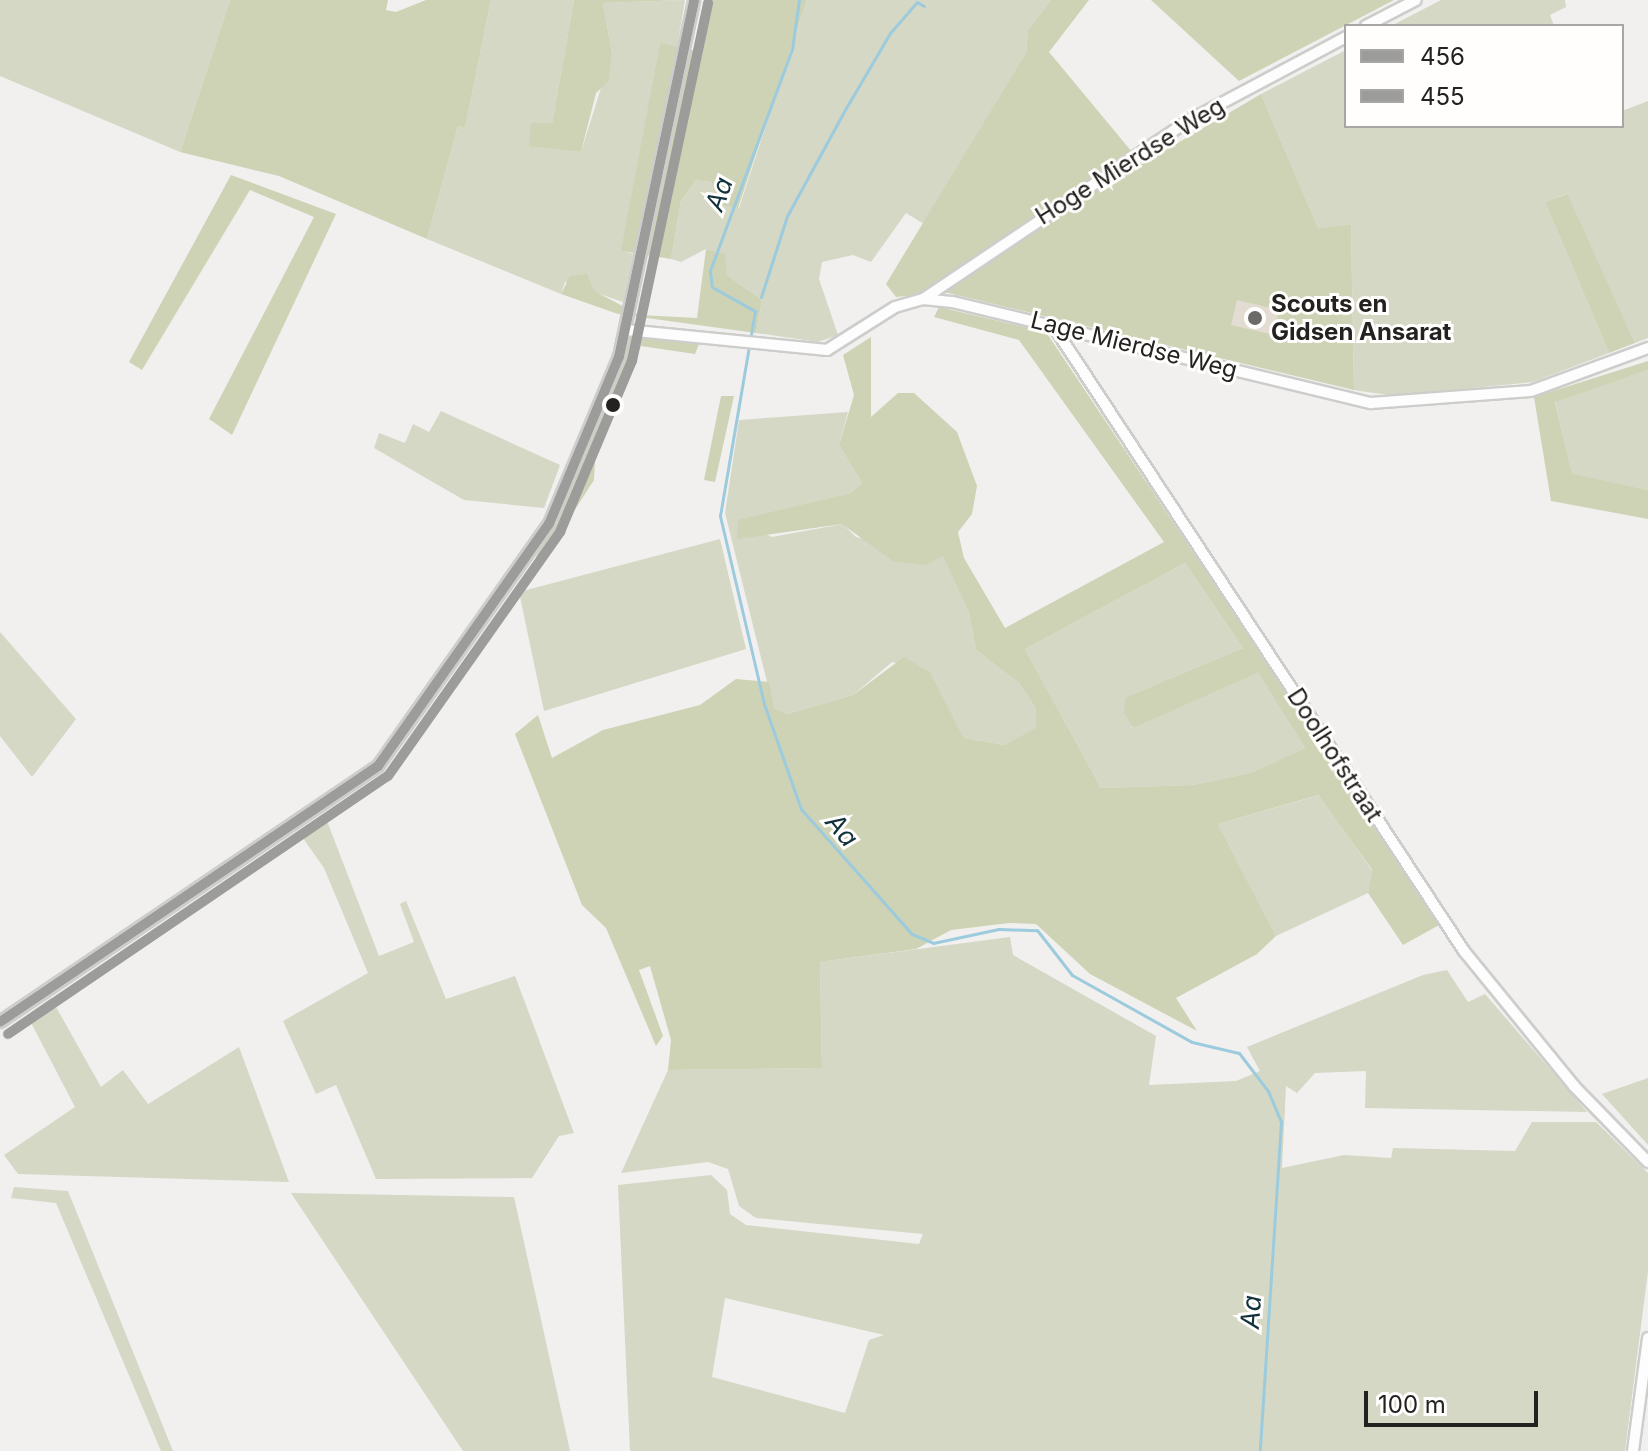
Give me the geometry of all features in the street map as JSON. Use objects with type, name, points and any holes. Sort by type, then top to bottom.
[{"type":"street","points":[[0,1022],[378,766],[549,524],[626,330],[694,0]]},
{"type":"street","points":[[1370,24],[1416,0]]},
{"type":"street","name":"Hoge Mierdse Weg","points":[[923,299],[1188,121],[1344,38]]},
{"type":"street","points":[[626,330],[827,350],[895,307],[923,299]]},
{"type":"street","name":"Lage Mierdse Weg","points":[[923,299],[1052,324],[1371,403],[1531,391],[1648,348]]},
{"type":"street","name":"Doolhofstraat","points":[[1052,324],[1464,951],[1574,1086],[1648,1162]]},
{"type":"street","points":[[1633,1451],[1648,1338]]},
{"type":"green space","points":[[0,0],[230,0],[180,152],[0,76]]},
{"type":"green space","points":[[230,0],[388,0],[386,10],[396,12],[426,0],[491,0],[465,128],[458,126],[427,239],[279,176],[180,152]]},
{"type":"green space","points":[[491,0],[574,0],[552,123],[529,145],[581,152],[612,53],[603,3],[685,0],[677,47],[660,44],[622,251],[633,254],[623,302],[565,282],[561,294],[427,239],[458,126],[465,128]]},
{"type":"green space","points":[[574,0],[683,0],[603,3],[612,53],[608,82],[596,93],[581,152],[529,146],[531,123],[552,123]]},
{"type":"green space","points":[[710,0],[807,0],[738,208],[717,205],[711,182],[696,180],[681,201],[671,259],[621,251],[660,43],[701,52]]},
{"type":"green space","points":[[807,0],[1051,0],[1028,30],[1026,53],[924,224],[906,213],[871,262],[853,255],[822,262],[819,279],[838,335],[818,342],[756,333],[762,300],[727,275],[724,254],[706,249],[681,262],[671,259],[681,201],[696,180],[711,182],[717,205],[739,208]]},
{"type":"green space","points":[[1051,0],[1089,0],[1049,52],[1142,164],[1261,94],[1318,228],[1351,225],[1354,390],[944,292],[896,297],[886,284],[1026,53],[1028,30]]},
{"type":"green space","points":[[1151,0],[1394,0],[1344,24],[1239,81]]},
{"type":"green space","points":[[1441,0],[1565,0],[1566,7],[1550,15],[1553,24],[1395,24]]},
{"type":"green space","points":[[1344,51],[1344,128],[1624,128],[1624,110],[1648,101],[1648,338],[1635,343],[1566,194],[1545,202],[1609,353],[1533,382],[1394,396],[1354,390],[1351,226],[1318,228],[1261,94]]},
{"type":"green space","points":[[231,175],[336,214],[232,435],[209,419],[314,217],[250,190],[142,370],[129,362]]},
{"type":"green space","points":[[1567,194],[1635,343],[1609,353],[1545,202]]},
{"type":"green space","points":[[706,249],[725,254],[727,275],[762,300],[756,333],[618,314],[561,294],[570,276],[587,274],[594,291],[640,315],[697,318]]},
{"type":"green space","points":[[939,307],[1046,332],[1441,924],[1403,945],[1368,893],[1372,870],[1319,795],[1218,824],[1276,936],[1257,954],[1176,998],[1197,1031],[1090,974],[1036,924],[1009,923],[951,930],[916,949],[820,962],[822,1068],[668,1070],[671,1040],[650,966],[639,970],[663,1036],[656,1046],[606,928],[582,905],[515,734],[538,715],[552,758],[603,730],[700,705],[736,679],[769,682],[774,709],[787,714],[853,695],[904,657],[931,673],[964,738],[1005,745],[1036,728],[1036,709],[1019,683],[976,650],[969,613],[943,556],[925,565],[893,561],[842,524],[737,539],[738,520],[851,493],[862,483],[839,445],[854,395],[843,355],[871,337],[871,417],[898,393],[914,393],[957,432],[977,486],[972,514],[958,532],[964,558],[1005,628],[1164,542],[1019,340],[934,317]],"holes":[[[1185,563],[1243,648],[1126,697],[1124,712],[1133,728],[1258,673],[1305,748],[1250,773],[1193,785],[1101,788],[1025,649]]]},
{"type":"green space","points":[[629,335],[699,344],[695,354],[641,346],[595,460],[594,480],[542,561],[536,557]]},
{"type":"green space","points":[[1648,361],[1648,370],[1555,402],[1572,474],[1648,490],[1648,519],[1551,501],[1534,397]]},
{"type":"green space","points":[[1648,370],[1648,490],[1572,475],[1555,401]]},
{"type":"green space","points":[[721,396],[734,396],[715,482],[704,480]]},
{"type":"green space","points":[[441,411],[560,465],[544,508],[464,500],[374,448],[379,433],[405,443],[413,424],[429,432]]},
{"type":"green space","points":[[848,412],[839,445],[862,483],[851,493],[738,521],[772,537],[843,524],[856,537],[943,555],[969,613],[976,650],[1019,683],[1036,709],[1037,728],[1023,740],[1005,745],[964,738],[931,673],[892,662],[853,695],[787,714],[774,710],[725,513],[739,420]]},
{"type":"green space","points":[[720,539],[746,649],[544,711],[519,592]]},
{"type":"green space","points":[[1185,563],[1243,648],[1126,697],[1132,728],[1258,673],[1305,748],[1250,773],[1193,785],[1101,788],[1025,649]]},
{"type":"green space","points":[[0,632],[76,719],[32,777],[0,736]]},
{"type":"green space","points":[[1320,795],[1372,871],[1368,893],[1276,936],[1218,824]]},
{"type":"green space","points":[[325,816],[379,956],[414,942],[400,904],[406,901],[446,999],[515,976],[574,1133],[559,1136],[532,1178],[376,1179],[336,1085],[316,1094],[283,1021],[368,973],[324,868],[300,834]]},
{"type":"green space","points":[[1010,937],[1013,955],[1156,1036],[1149,1085],[1236,1081],[1260,1071],[1247,1047],[1423,975],[1447,970],[1468,1002],[1485,994],[1587,1112],[1365,1108],[1366,1071],[1315,1073],[1297,1093],[1286,1086],[1282,1168],[1344,1155],[1391,1158],[1393,1148],[1515,1151],[1532,1122],[1596,1122],[1648,1173],[1648,1271],[1625,1451],[630,1451],[618,1185],[711,1175],[727,1190],[730,1214],[746,1225],[919,1244],[923,1234],[756,1218],[739,1206],[728,1169],[708,1162],[621,1173],[668,1070],[822,1068],[820,962]],"holes":[[[725,1298],[884,1335],[869,1340],[845,1413],[712,1377]]]},
{"type":"green space","points":[[51,998],[101,1087],[123,1070],[148,1104],[239,1047],[289,1182],[18,1174],[4,1155],[75,1107],[27,1015]]},
{"type":"green space","points":[[1648,1078],[1648,1145],[1602,1094]]},
{"type":"green space","points":[[14,1187],[68,1191],[173,1451],[161,1451],[56,1203],[11,1198]]},
{"type":"green space","points":[[291,1193],[514,1197],[570,1451],[463,1451]]},
{"type":"building","name":"Scouts en Gidsen Ansarat","points":[[1237,300],[1279,310],[1274,335],[1231,325]]},
{"type":"waterway","name":"Aa","points":[[799,0],[792,49],[710,271],[712,287],[755,311],[720,516],[764,704],[801,809],[912,934],[933,943],[999,929],[1037,930],[1072,975],[1192,1042],[1239,1053],[1268,1091],[1281,1122],[1260,1451]]},
{"type":"waterway","points":[[761,297],[787,216],[846,108],[890,33],[917,2],[924,6]]},
{"type":"transit line","name":"456","points":[[0,1022],[378,766],[549,524],[619,357],[694,0]]},
{"type":"transit line","name":"455","points":[[8,1034],[388,776],[560,532],[632,361],[708,3]]},
{"type":"place","name":"Scouts en Gidsen Ansarat","points":[[1255,318]]}]
